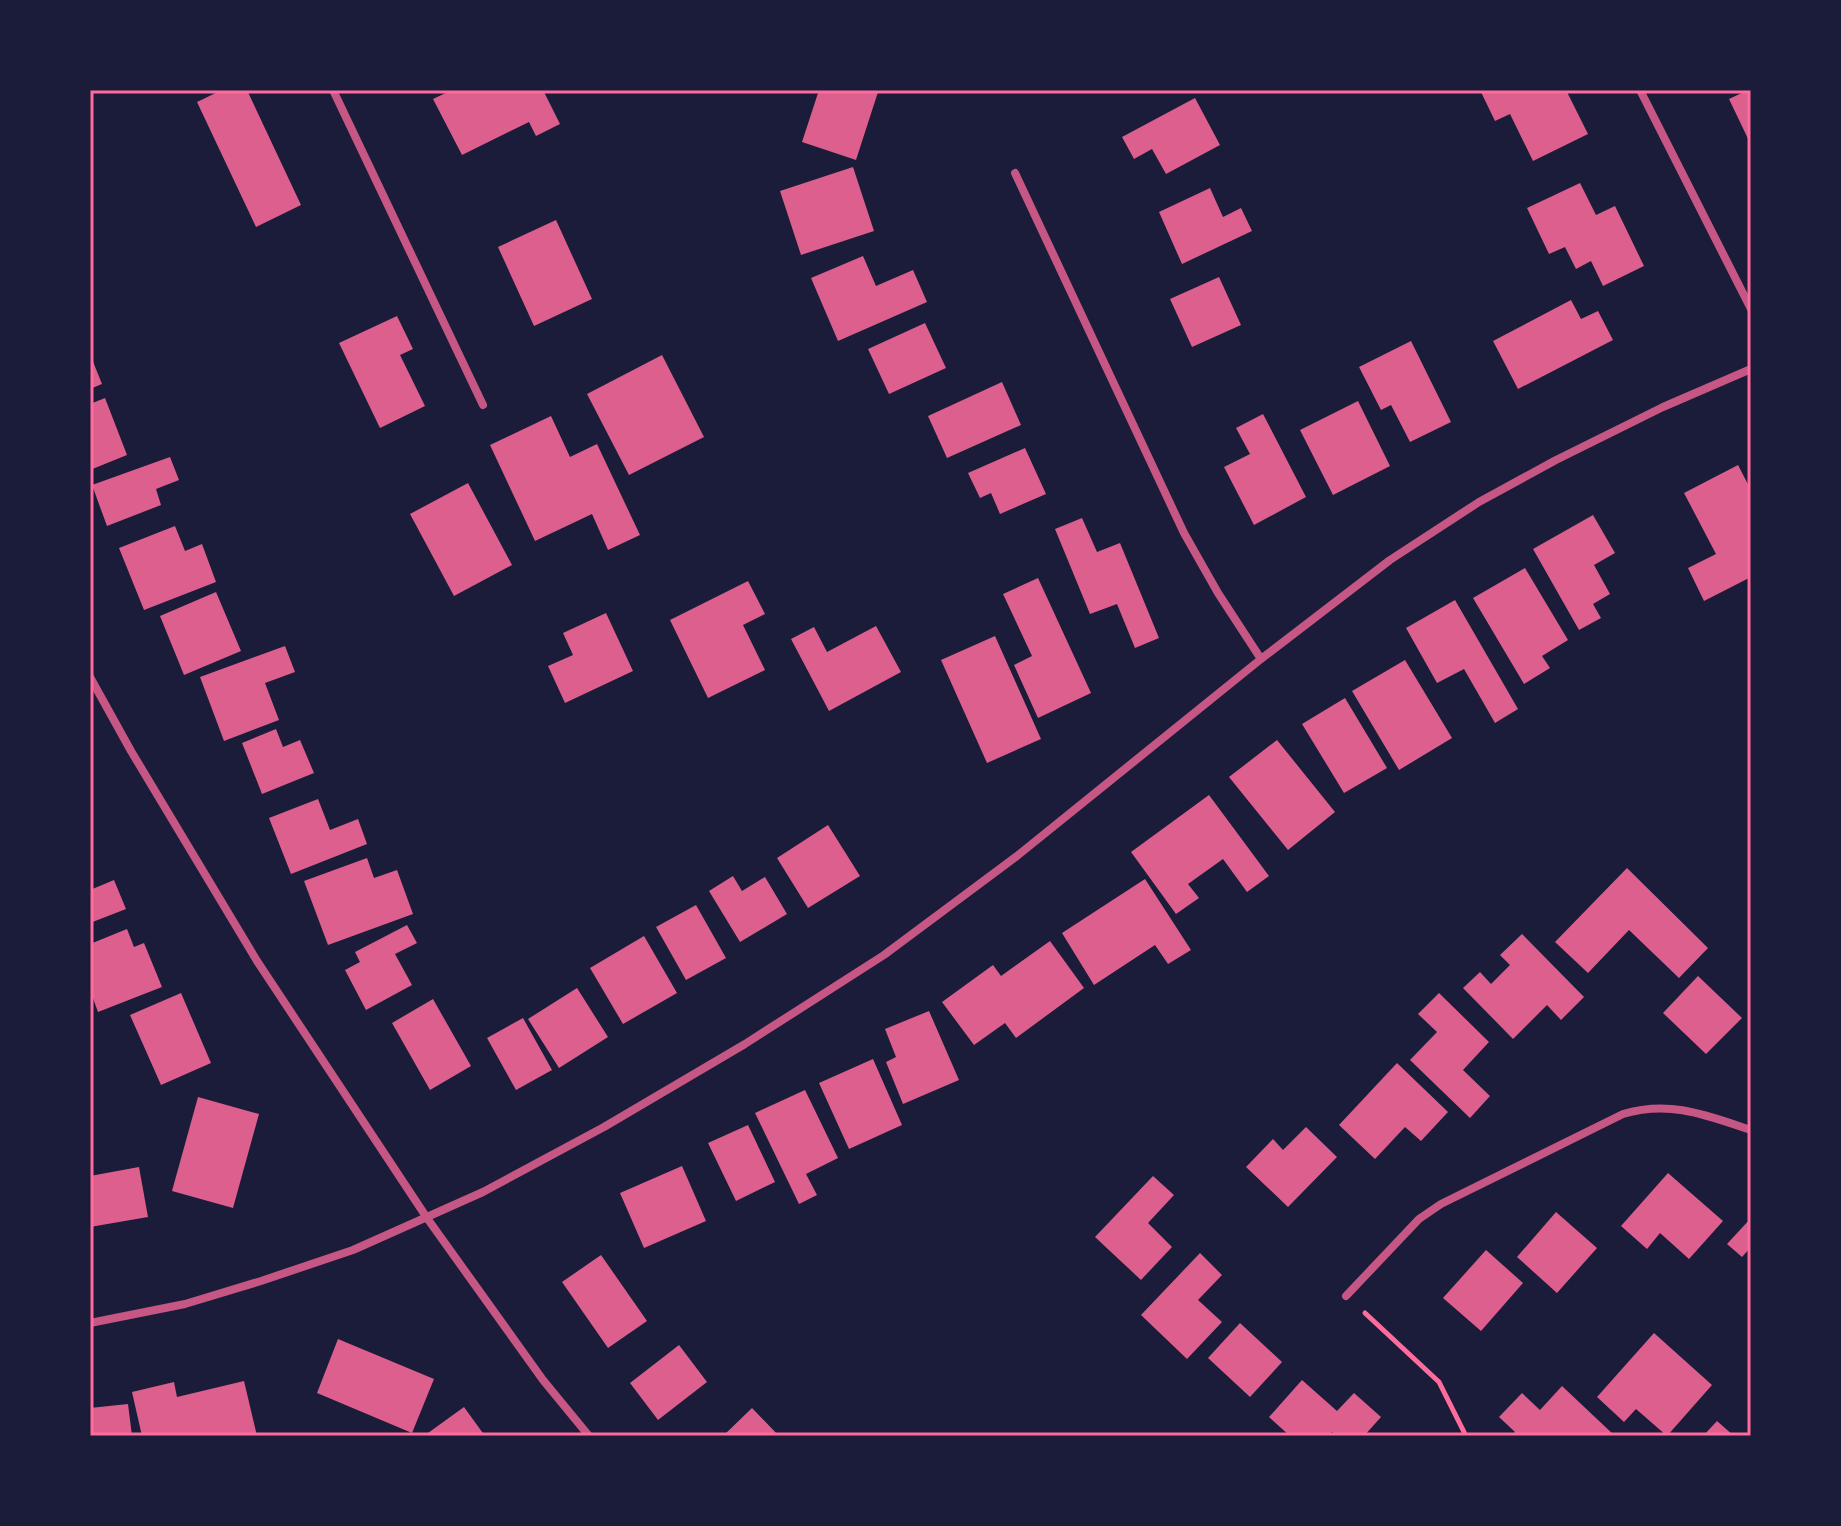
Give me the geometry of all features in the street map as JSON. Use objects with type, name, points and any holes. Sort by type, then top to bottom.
[{"type":"street","points":[[333,90],[483,405]]},
{"type":"street","points":[[1640,90],[1751,309]]},
{"type":"street","points":[[1015,173],[1184,533],[1261,659]]},
{"type":"street","points":[[90,1323],[185,1304],[353,1250],[483,1192],[604,1127],[745,1044],[884,955],[1017,856],[1261,659],[1390,560],[1479,502],[1556,460],[1663,407],[1751,369]]},
{"type":"street","points":[[90,677],[257,961],[427,1218],[543,1380],[589,1436]]},
{"type":"street","points":[[1346,1296],[1419,1219],[1441,1204],[1623,1114],[1653,1108],[1679,1109],[1751,1130]]},
{"type":"path","points":[[1346,1296],[1439,1382],[1466,1436]]},
{"type":"building","points":[[222,90],[247,90],[301,205],[256,227],[197,102]]},
{"type":"building","points":[[452,90],[543,90],[560,124],[536,136],[529,122],[462,155],[433,99]]},
{"type":"building","points":[[819,90],[878,92],[856,160],[802,142]]},
{"type":"building","points":[[1480,90],[1566,90],[1588,134],[1533,161],[1510,114],[1495,121]]},
{"type":"building","points":[[1751,90],[1751,145],[1729,99]]},
{"type":"building","points":[[1195,98],[1220,145],[1166,174],[1152,149],[1134,159],[1122,137]]},
{"type":"building","points":[[853,167],[874,231],[801,255],[780,191]]},
{"type":"building","points":[[1580,183],[1596,215],[1615,206],[1644,266],[1603,286],[1591,261],[1576,269],[1565,247],[1549,254],[1527,208]]},
{"type":"building","points":[[1210,188],[1223,217],[1241,208],[1252,231],[1182,264],[1159,212]]},
{"type":"building","points":[[556,220],[592,299],[534,326],[498,247]]},
{"type":"building","points":[[863,256],[876,286],[913,270],[927,302],[838,341],[811,278]]},
{"type":"building","points":[[1219,277],[1241,325],[1192,347],[1170,299]]},
{"type":"building","points":[[1571,300],[1581,319],[1598,311],[1613,340],[1518,389],[1493,341]]},
{"type":"building","points":[[397,316],[413,349],[400,355],[425,406],[380,428],[339,343]]},
{"type":"building","points":[[925,323],[946,368],[889,394],[868,349]]},
{"type":"building","points":[[1411,341],[1451,422],[1410,442],[1391,405],[1381,410],[1359,367]]},
{"type":"building","points":[[90,354],[102,384],[90,389]]},
{"type":"building","points":[[662,355],[704,437],[629,475],[587,394]]},
{"type":"building","points":[[1002,382],[1021,425],[947,458],[928,416]]},
{"type":"building","points":[[105,398],[127,455],[90,470],[90,404]]},
{"type":"building","points":[[1358,401],[1390,466],[1333,495],[1300,430]]},
{"type":"building","points":[[1263,414],[1306,497],[1254,525],[1224,467],[1250,454],[1236,428]]},
{"type":"building","points":[[551,416],[570,457],[597,444],[640,535],[608,550],[592,514],[535,541],[490,445]]},
{"type":"building","points":[[1025,448],[1046,494],[1000,514],[991,493],[980,498],[968,473]]},
{"type":"building","points":[[170,457],[179,480],[156,489],[161,505],[107,526],[92,485]]},
{"type":"building","points":[[1738,465],[1751,490],[1751,577],[1704,601],[1688,568],[1716,554],[1684,493]]},
{"type":"building","points":[[468,483],[512,565],[454,596],[410,514]]},
{"type":"building","points":[[1593,515],[1615,553],[1594,565],[1610,594],[1593,604],[1601,618],[1579,630],[1533,549]]},
{"type":"building","points":[[1082,518],[1097,552],[1120,543],[1159,638],[1135,648],[1117,604],[1090,614],[1055,529]]},
{"type":"building","points":[[175,526],[185,551],[202,544],[216,582],[144,610],[119,548]]},
{"type":"building","points":[[1525,568],[1568,640],[1542,656],[1550,668],[1524,684],[1473,598]]},
{"type":"building","points":[[1038,578],[1091,693],[1038,718],[1014,665],[1032,656],[1003,594]]},
{"type":"building","points":[[748,581],[765,614],[743,625],[765,670],[708,698],[670,620]]},
{"type":"building","points":[[216,592],[241,651],[184,675],[160,616]]},
{"type":"building","points":[[1455,600],[1518,709],[1495,723],[1464,669],[1437,683],[1406,628]]},
{"type":"building","points":[[606,613],[633,671],[565,703],[548,666],[573,655],[563,633]]},
{"type":"building","points":[[876,626],[901,672],[829,711],[791,639],[814,627],[827,652]]},
{"type":"building","points":[[995,636],[1041,739],[987,763],[941,660]]},
{"type":"building","points":[[285,646],[295,672],[265,683],[279,720],[224,741],[200,677]]},
{"type":"building","points":[[1405,660],[1452,738],[1399,770],[1352,691]]},
{"type":"building","points":[[1345,698],[1387,768],[1344,793],[1302,724]]},
{"type":"building","points":[[276,729],[283,747],[300,740],[314,773],[262,794],[242,743]]},
{"type":"building","points":[[1277,740],[1335,812],[1288,850],[1229,777]]},
{"type":"building","points":[[1209,795],[1269,876],[1247,892],[1223,859],[1188,884],[1199,898],[1176,914],[1131,852]]},
{"type":"building","points":[[318,799],[330,830],[358,819],[367,844],[291,874],[269,818]]},
{"type":"building","points":[[828,825],[860,876],[808,908],[777,858]]},
{"type":"building","points":[[367,858],[374,878],[397,870],[413,914],[328,945],[304,881]]},
{"type":"building","points":[[1627,868],[1708,948],[1679,978],[1629,930],[1588,973],[1555,942]]},
{"type":"building","points":[[733,876],[742,891],[765,877],[787,914],[740,942],[709,891]]},
{"type":"building","points":[[1145,879],[1191,950],[1168,964],[1155,945],[1094,985],[1062,933]]},
{"type":"building","points":[[114,880],[126,909],[90,923],[90,890]]},
{"type":"building","points":[[696,905],[726,958],[686,980],[656,927]]},
{"type":"building","points":[[407,925],[417,943],[395,954],[412,985],[366,1010],[345,970],[360,962],[355,952]]},
{"type":"building","points":[[127,929],[134,947],[144,943],[162,987],[98,1012],[90,990],[90,944]]},
{"type":"building","points":[[1522,934],[1584,997],[1561,1020],[1547,1005],[1513,1039],[1463,988],[1480,972],[1491,984],[1510,965],[1500,955]]},
{"type":"building","points":[[644,936],[677,993],[623,1024],[590,968]]},
{"type":"building","points":[[1050,941],[1084,988],[1016,1038],[1005,1023],[974,1045],[942,1002],[993,965],[1001,976]]},
{"type":"building","points":[[1698,976],[1742,1018],[1706,1054],[1663,1013]]},
{"type":"building","points":[[577,988],[608,1037],[559,1068],[528,1019]]},
{"type":"building","points":[[181,993],[211,1063],[161,1085],[130,1015]]},
{"type":"building","points":[[1439,993],[1489,1042],[1463,1070],[1490,1096],[1470,1118],[1410,1060],[1437,1032],[1418,1014]]},
{"type":"building","points":[[433,999],[471,1066],[430,1090],[392,1023]]},
{"type":"building","points":[[929,1011],[959,1080],[903,1104],[886,1062],[896,1057],[885,1029]]},
{"type":"building","points":[[523,1018],[552,1070],[516,1090],[487,1038]]},
{"type":"building","points":[[873,1059],[902,1125],[849,1149],[819,1083]]},
{"type":"building","points":[[1397,1063],[1448,1112],[1421,1141],[1405,1127],[1375,1159],[1339,1125]]},
{"type":"building","points":[[805,1090],[838,1158],[806,1174],[817,1195],[799,1204],[755,1113]]},
{"type":"building","points":[[198,1097],[259,1114],[233,1208],[172,1191]]},
{"type":"building","points":[[748,1125],[775,1182],[736,1201],[708,1143]]},
{"type":"building","points":[[1306,1127],[1337,1157],[1288,1207],[1246,1167],[1273,1139],[1283,1150]]},
{"type":"building","points":[[682,1166],[706,1221],[644,1248],[620,1193]]},
{"type":"building","points":[[139,1167],[148,1217],[90,1227],[90,1176]]},
{"type":"building","points":[[1668,1173],[1723,1221],[1689,1259],[1660,1233],[1647,1249],[1621,1226]]},
{"type":"building","points":[[1153,1176],[1174,1195],[1148,1223],[1172,1247],[1141,1280],[1095,1237]]},
{"type":"building","points":[[1556,1212],[1597,1248],[1557,1293],[1517,1257]]},
{"type":"building","points":[[1751,1218],[1751,1247],[1742,1257],[1727,1244]]},
{"type":"building","points":[[1486,1250],[1523,1283],[1481,1331],[1443,1298]]},
{"type":"building","points":[[1200,1253],[1222,1275],[1198,1300],[1222,1322],[1187,1359],[1141,1315]]},
{"type":"building","points":[[601,1255],[647,1321],[608,1348],[562,1282]]},
{"type":"building","points":[[1240,1323],[1282,1362],[1250,1397],[1208,1358]]},
{"type":"building","points":[[1654,1333],[1712,1385],[1667,1436],[1636,1409],[1624,1422],[1597,1397]]},
{"type":"building","points":[[338,1339],[434,1379],[412,1433],[317,1393]]},
{"type":"building","points":[[679,1345],[707,1382],[658,1420],[630,1383]]},
{"type":"building","points":[[1302,1380],[1337,1411],[1354,1393],[1381,1417],[1364,1436],[1337,1436],[1332,1432],[1328,1436],[1290,1436],[1269,1417]]},
{"type":"building","points":[[244,1381],[257,1436],[222,1436],[222,1433],[211,1436],[142,1436],[132,1392],[174,1382],[177,1397]]},
{"type":"building","points":[[1562,1386],[1615,1436],[1511,1436],[1515,1432],[1499,1417],[1522,1393],[1540,1410]]},
{"type":"building","points":[[128,1404],[132,1436],[90,1436],[90,1408]]},
{"type":"building","points":[[464,1407],[485,1436],[430,1436],[428,1433]]},
{"type":"building","points":[[752,1408],[779,1436],[723,1436]]},
{"type":"building","points":[[1717,1421],[1734,1436],[1703,1436]]}]
